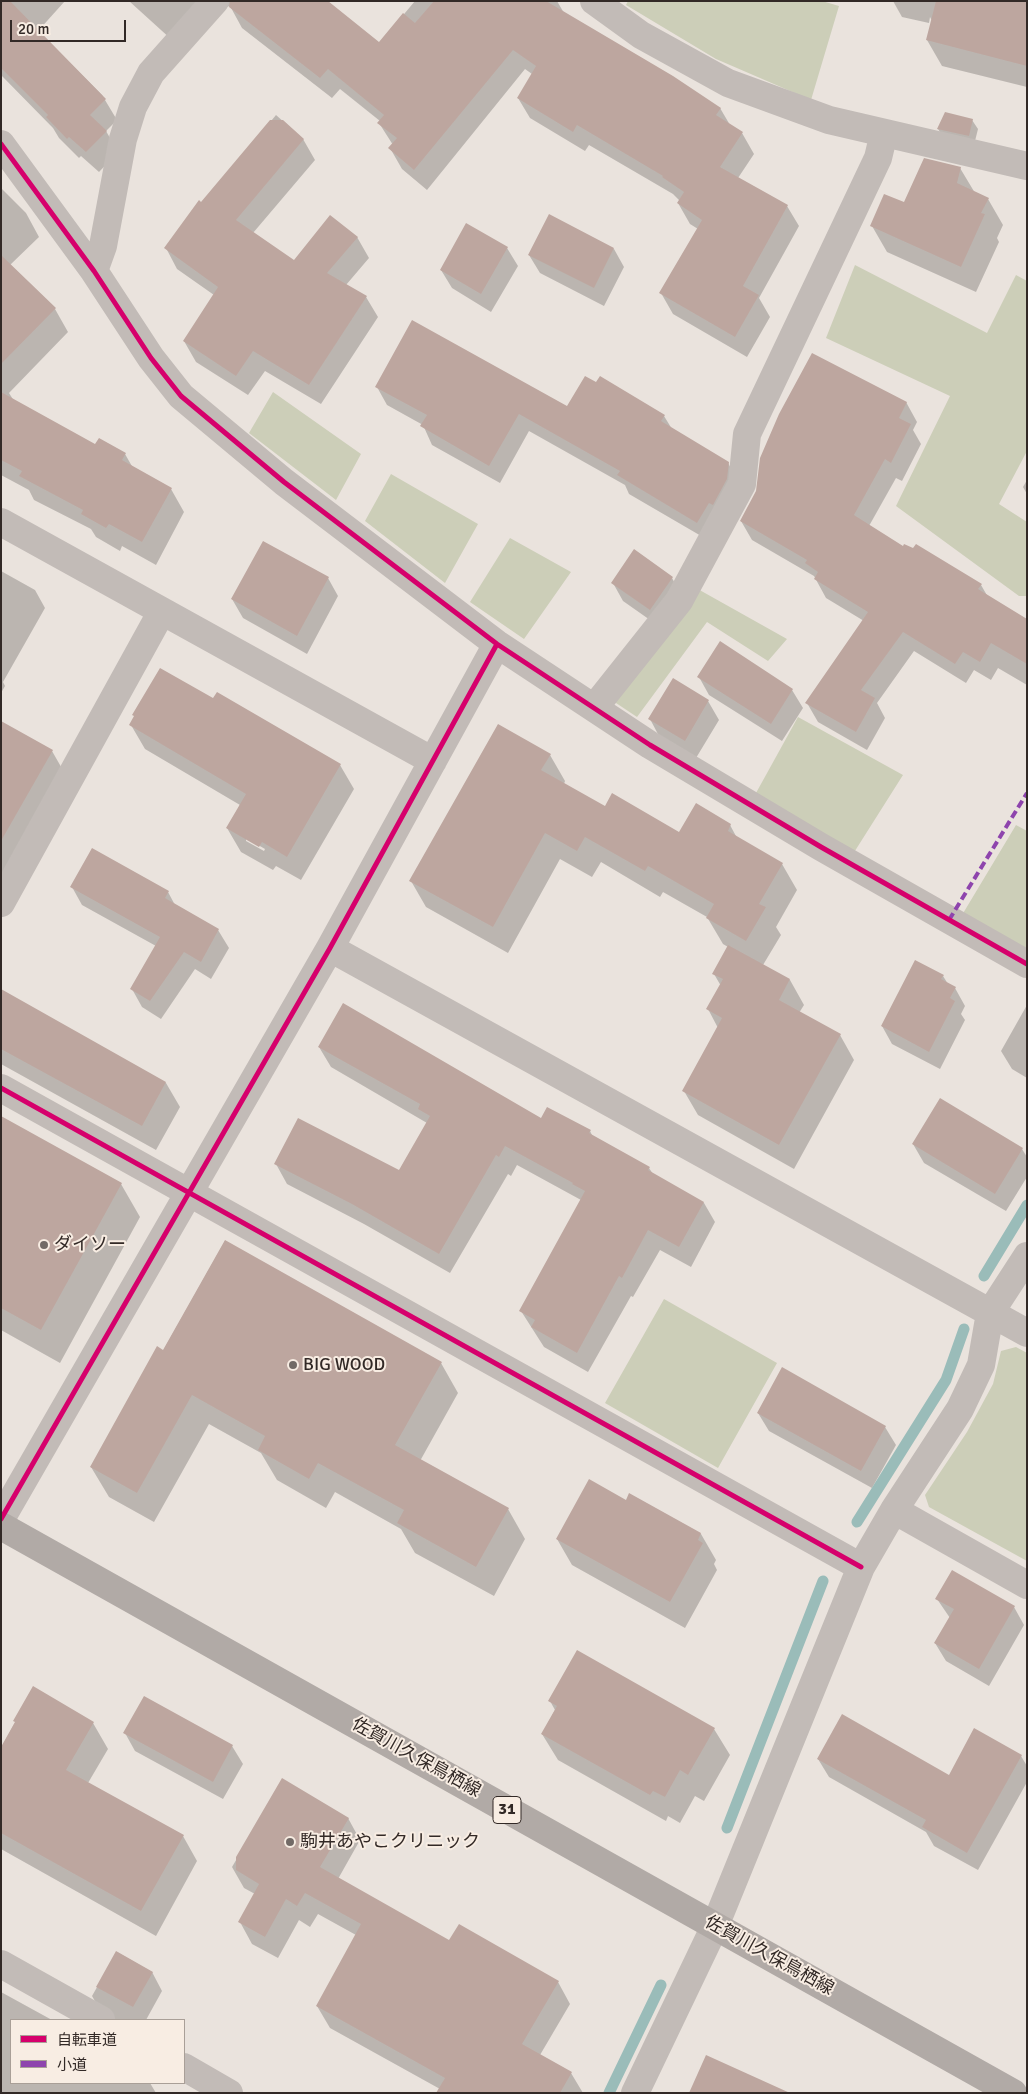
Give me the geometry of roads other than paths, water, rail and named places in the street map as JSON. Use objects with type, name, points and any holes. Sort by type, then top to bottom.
[{"type":"main road","name":"佐賀川久保鳥栖線","points":[[1,1526],[1013,2093]]},
{"type":"street","points":[[94,271],[103,246],[123,139],[133,107],[151,73],[215,1]]},
{"type":"street","points":[[594,1],[641,35],[728,84],[829,120],[1027,166]]},
{"type":"street","points":[[594,708],[679,601],[742,484],[747,434],[878,158],[884,133]]},
{"type":"street","points":[[1,144],[94,271],[151,358],[181,396],[284,482],[497,644],[650,745],[821,847],[1027,964]]},
{"type":"street","points":[[1,522],[433,760]]},
{"type":"street","points":[[1,903],[162,611]]},
{"type":"street","points":[[1,1519],[330,948],[497,644]]},
{"type":"street","points":[[330,948],[1027,1333]]},
{"type":"street","points":[[1,1088],[188,1194],[861,1567]]},
{"type":"street","points":[[635,2093],[715,1926],[861,1567],[894,1510],[960,1409],[982,1365],[990,1313],[1027,1256]]},
{"type":"street","points":[[894,1510],[1027,1585]]},
{"type":"street","points":[[1,1964],[99,2019]]},
{"type":"street","points":[[185,2068],[229,2093]]},
{"type":"waterway","points":[[984,1276],[1027,1205]]},
{"type":"waterway","points":[[857,1522],[946,1380],[964,1329]]},
{"type":"waterway","points":[[727,1828],[823,1581]]},
{"type":"waterway","points":[[609,2093],[661,1985]]},
{"type":"place","name":"ダイソー","points":[[44,1245]]},
{"type":"place","name":"BIG WOOD","points":[[293,1365]]},
{"type":"place","name":"駒井あやこクリニック","points":[[290,1842]]}]
